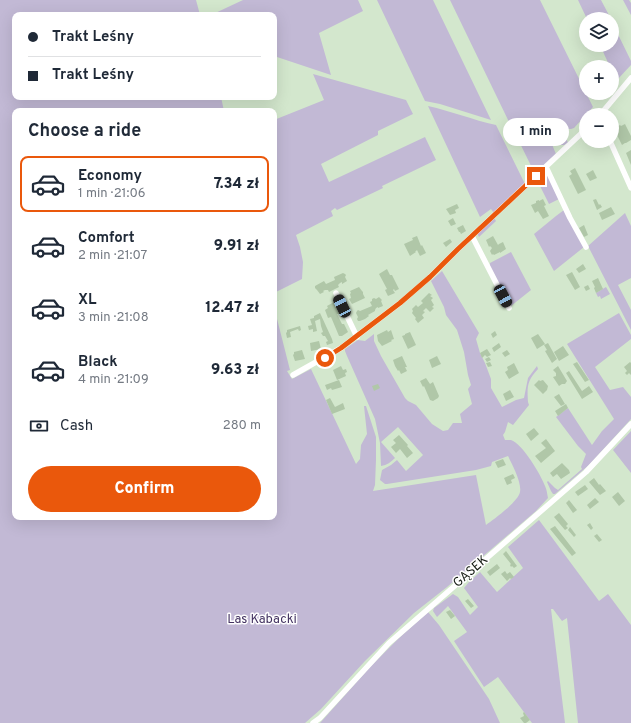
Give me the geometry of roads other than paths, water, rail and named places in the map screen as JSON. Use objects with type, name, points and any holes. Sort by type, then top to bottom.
[{"type":"street","points":[[606,108],[631,78]]},
{"type":"street","points":[[293,375],[337,351],[400,303],[430,277],[579,135]]},
{"type":"street","points":[[613,148],[631,188]]},
{"type":"street","points":[[546,168],[586,247]]},
{"type":"street","points":[[472,236],[509,308]]},
{"type":"street","points":[[336,293],[357,337]]},
{"type":"street","name":"GĄSEK","points":[[313,723],[320,718],[388,643],[586,472],[631,424]]},
{"type":"park label","name":"Las Kabacki","points":[[262,620]]}]
